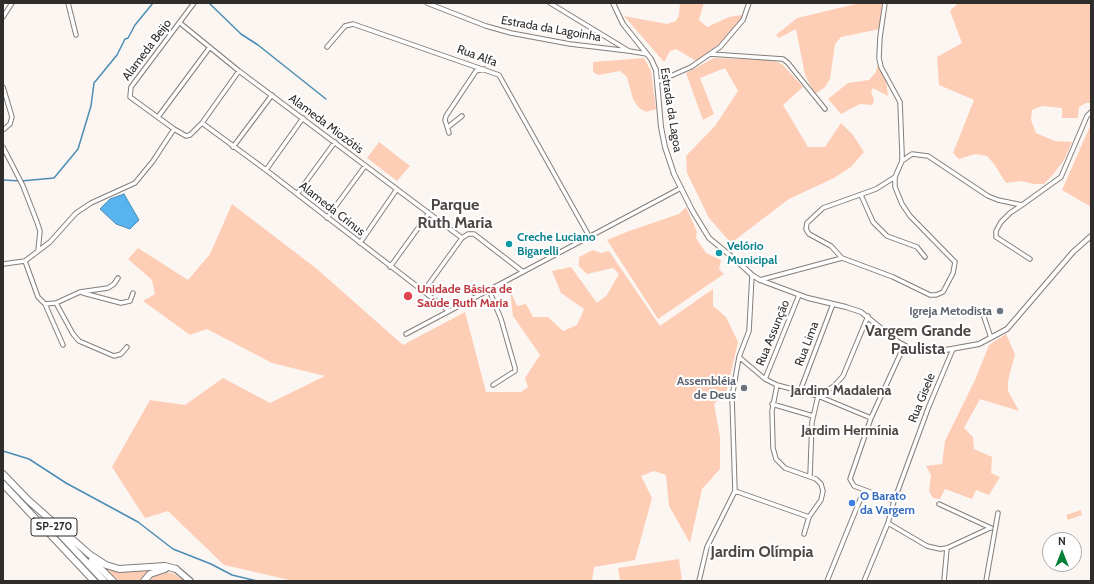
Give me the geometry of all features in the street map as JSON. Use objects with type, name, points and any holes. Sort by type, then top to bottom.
[{"type":"highway","name":"SP-270","points":[[3,474],[104,581]]},
{"type":"highway","name":"SP-270","points":[[3,484],[94,581]]},
{"type":"highway","points":[[28,500],[98,561],[112,568],[128,570],[165,566],[176,569]]},
{"type":"highway","points":[[76,543],[112,581]]},
{"type":"highway","points":[[144,581],[150,574],[156,571],[176,569]]},
{"type":"main road","points":[[176,569],[190,581]]},
{"type":"street","points":[[3,17],[12,3]]},
{"type":"street","points":[[68,3],[76,35]]},
{"type":"street","name":"Alameda Beijo","points":[[158,117],[130,97],[130,90],[194,3]]},
{"type":"street","name":"Estrada da Lagoinha","points":[[427,3],[486,26],[511,33],[570,44],[647,54]]},
{"type":"street","points":[[550,3],[629,51]]},
{"type":"street","name":"Estrada da Lagoa","points":[[613,3],[623,24],[647,54],[656,70],[662,137],[670,165],[709,238],[738,261],[752,275],[760,280],[800,295],[854,309],[868,316],[904,346]]},
{"type":"street","points":[[657,82],[691,66],[710,54],[727,40],[743,20],[750,3]]},
{"type":"street","points":[[885,3],[880,37],[879,61],[900,102],[902,161],[895,177],[886,185],[823,208],[812,217],[806,226],[806,229],[809,234],[830,246],[842,258],[892,277],[930,295],[940,294],[945,289],[953,273],[955,262],[906,210],[898,196],[895,177]]},
{"type":"street","name":"Alameda Miozótis","points":[[180,23],[239,70],[462,238]]},
{"type":"street","name":"Rua Alfa","points":[[327,47],[345,26],[353,24],[485,68],[499,75],[504,81],[589,236]]},
{"type":"street","points":[[210,47],[158,117],[174,129],[188,136],[192,134],[202,124],[239,70]]},
{"type":"street","points":[[710,54],[783,59],[788,63],[825,109]]},
{"type":"street","points":[[449,133],[446,125],[446,116],[476,71],[485,68]]},
{"type":"street","points":[[3,87],[12,117],[10,124],[3,130]]},
{"type":"street","points":[[233,146],[272,95]]},
{"type":"street","points":[[1030,259],[996,236],[996,231],[1001,222],[1010,213],[1061,176],[1087,116],[1091,112]]},
{"type":"street","points":[[448,127],[462,116]]},
{"type":"street","points":[[266,170],[303,118]]},
{"type":"street","name":"Alameda Crinus","points":[[202,124],[266,170],[448,311]]},
{"type":"street","points":[[3,264],[25,261],[50,242],[76,213],[91,203],[135,183],[153,161],[174,129]]},
{"type":"street","points":[[296,194],[335,142]]},
{"type":"street","points":[[3,147],[23,186],[40,231],[38,251]]},
{"type":"street","points":[[902,161],[912,154],[928,156],[988,196],[998,200],[1022,205]]},
{"type":"street","points":[[327,218],[365,166]]},
{"type":"street","points":[[406,334],[522,271],[681,188]]},
{"type":"street","points":[[360,243],[397,189]]},
{"type":"street","points":[[861,195],[873,222],[887,236],[912,245],[925,257]]},
{"type":"street","points":[[390,267],[429,213]]},
{"type":"street","points":[[423,292],[462,238],[468,234],[474,234],[522,271]]},
{"type":"street","points":[[894,501],[854,486],[850,479],[871,418],[904,346],[925,351],[954,350],[980,344],[1007,329],[1073,252],[1091,236]]},
{"type":"street","points":[[760,280],[842,258]]},
{"type":"street","points":[[25,261],[38,297],[45,304],[63,345]]},
{"type":"street","points":[[699,581],[707,547],[735,491],[731,414],[732,397],[739,357],[749,331],[752,275]]},
{"type":"street","points":[[45,304],[56,302],[80,292],[108,288],[114,284],[118,278]]},
{"type":"street","points":[[489,290],[501,319],[515,368],[515,371],[493,385]]},
{"type":"street","points":[[80,292],[121,303],[130,301],[133,294]]},
{"type":"street","name":"Rua Assunção","points":[[765,379],[800,295]]},
{"type":"street","points":[[56,302],[73,334],[79,341],[114,356],[121,354],[126,347]]},
{"type":"street","name":"Rua Lima","points":[[800,391],[833,304]]},
{"type":"street","points":[[810,476],[813,416],[818,396],[834,386],[843,376],[868,316]]},
{"type":"street","points":[[984,317],[991,338]]},
{"type":"street","name":"Rua Gisele","points":[[864,581],[888,523],[894,501],[931,402],[954,350]]},
{"type":"street","points":[[739,357],[765,379],[777,385],[818,396],[871,418]]},
{"type":"street","points":[[777,385],[772,404],[773,448],[776,459],[785,468],[810,476],[819,482],[823,490],[821,500],[809,517],[804,534]]},
{"type":"street","points":[[772,404],[813,416]]},
{"type":"street","points":[[827,581],[864,490]]},
{"type":"street","points":[[735,491],[809,517]]},
{"type":"street","points":[[939,504],[990,528],[996,529]]},
{"type":"street","points":[[986,581],[998,513]]},
{"type":"street","points":[[888,523],[899,531],[933,548],[948,548],[990,528]]},
{"type":"street","points":[[944,581],[948,548]]},
{"type":"shaded area","points":[[680,3],[704,3],[699,20],[707,27],[729,17],[741,15],[741,19],[719,44],[696,61],[676,49],[670,51],[664,62],[624,16],[667,24],[676,21],[679,15]]},
{"type":"shaded area","points":[[860,3],[882,3],[880,29],[841,37],[835,44],[830,79],[825,87],[815,94],[805,75],[796,29],[779,38],[776,35],[797,18]]},
{"type":"shaded area","points":[[958,3],[1091,3],[1091,103],[1086,103],[1079,107],[1078,118],[1062,118],[1062,108],[1042,106],[1032,110],[1031,120],[1036,133],[1055,141],[1072,142],[1064,160],[1044,184],[1034,184],[1021,181],[1006,183],[987,156],[975,154],[959,159],[953,153],[974,100],[939,85],[937,57],[962,43],[950,11]]},
{"type":"shaded area","points":[[644,58],[651,71],[656,109],[646,112],[639,108],[633,99],[627,77],[620,71],[598,75],[593,72],[593,62]]},
{"type":"shaded area","points":[[714,58],[773,60],[782,64],[803,87],[783,105],[808,147],[825,147],[841,123],[853,135],[864,152],[851,167],[834,178],[789,199],[731,243],[709,218],[687,173],[686,156],[715,126],[738,91],[725,68],[700,78],[714,114],[703,120],[686,73]]},
{"type":"shaded area","points":[[878,63],[886,80],[888,96],[873,88],[871,91],[874,101],[872,105],[860,104],[841,114],[828,99],[848,83],[869,80],[876,72]]},
{"type":"shaded area","points":[[1091,124],[1091,207],[1062,190]]},
{"type":"shaded area","points":[[379,142],[410,166],[397,181],[367,158]]},
{"type":"shaded area","points":[[232,204],[317,269],[403,345],[465,312],[486,392],[521,392],[528,387],[525,378],[540,355],[513,316],[510,290],[517,306],[526,304],[533,317],[548,317],[563,331],[577,325],[584,309],[561,293],[552,271],[571,267],[597,303],[607,295],[619,274],[613,268],[587,274],[579,266],[579,257],[593,250],[601,253],[609,251],[660,326],[713,289],[713,306],[726,317],[738,342],[727,390],[714,404],[720,437],[720,469],[702,489],[690,543],[669,506],[666,475],[654,471],[641,476],[652,498],[635,560],[594,567],[592,581],[294,581],[224,565],[168,511],[145,518],[112,467],[150,400],[185,405],[223,378],[270,403],[325,376],[272,363],[207,329],[190,335],[143,301],[155,294],[152,280],[128,259],[138,248],[188,280],[210,254]]},
{"type":"shaded area","points":[[686,207],[697,232],[696,238],[706,253],[721,260],[719,269],[724,274],[658,319],[607,240],[679,214]]},
{"type":"shaded area","points":[[1006,334],[1015,354],[1008,381],[1008,391],[1019,411],[980,399],[964,428],[973,437],[974,449],[992,457],[991,473],[1000,477],[989,495],[976,490],[972,499],[945,489],[940,499],[933,498],[929,491],[931,475],[926,466],[942,464],[945,441],[975,380],[989,345]]},
{"type":"shaded area","points":[[1081,510],[1082,515],[1068,520],[1066,515]]},
{"type":"shaded area","points":[[679,559],[682,581],[620,581],[618,568]]},
{"type":"shaded area","points":[[103,566],[154,569],[142,581],[119,581]]},
{"type":"shaded area","points":[[160,572],[173,573],[184,581],[147,581]]},
{"type":"water","points":[[124,194],[139,220],[130,229],[116,224],[100,209],[110,199]]},
{"type":"waterway","points":[[3,180],[21,181],[54,178],[78,149],[91,106],[94,83],[117,55],[125,39],[128,38],[135,25],[153,3]]},
{"type":"waterway","points":[[209,3],[241,34],[258,45],[326,99]]},
{"type":"waterway","points":[[3,451],[29,459],[66,483],[138,522],[173,549],[211,564],[232,575],[257,581]]},
{"type":"place","name":"Creche Luciano Bigarelli","points":[[509,244]]},
{"type":"place","name":"Velório Municipal","points":[[719,253]]},
{"type":"place","name":"Unidade Básica de Saúde Ruth Maria","points":[[408,296]]},
{"type":"place","name":"Igreja Metodista","points":[[1000,311]]},
{"type":"place","name":"Assembléia de Deus","points":[[744,388]]},
{"type":"place","name":"O Barato da Vargem","points":[[852,503]]},
{"type":"district","name":"Parque Ruth Maria","points":[[455,214]]},
{"type":"district","name":"Vargem Grande Paulista","points":[[918,340]]},
{"type":"district","name":"Jardim Madalena","points":[[841,391]]},
{"type":"district","name":"Jardim Hermínia","points":[[850,431]]},
{"type":"district","name":"Jardim Olímpia","points":[[762,552]]}]
